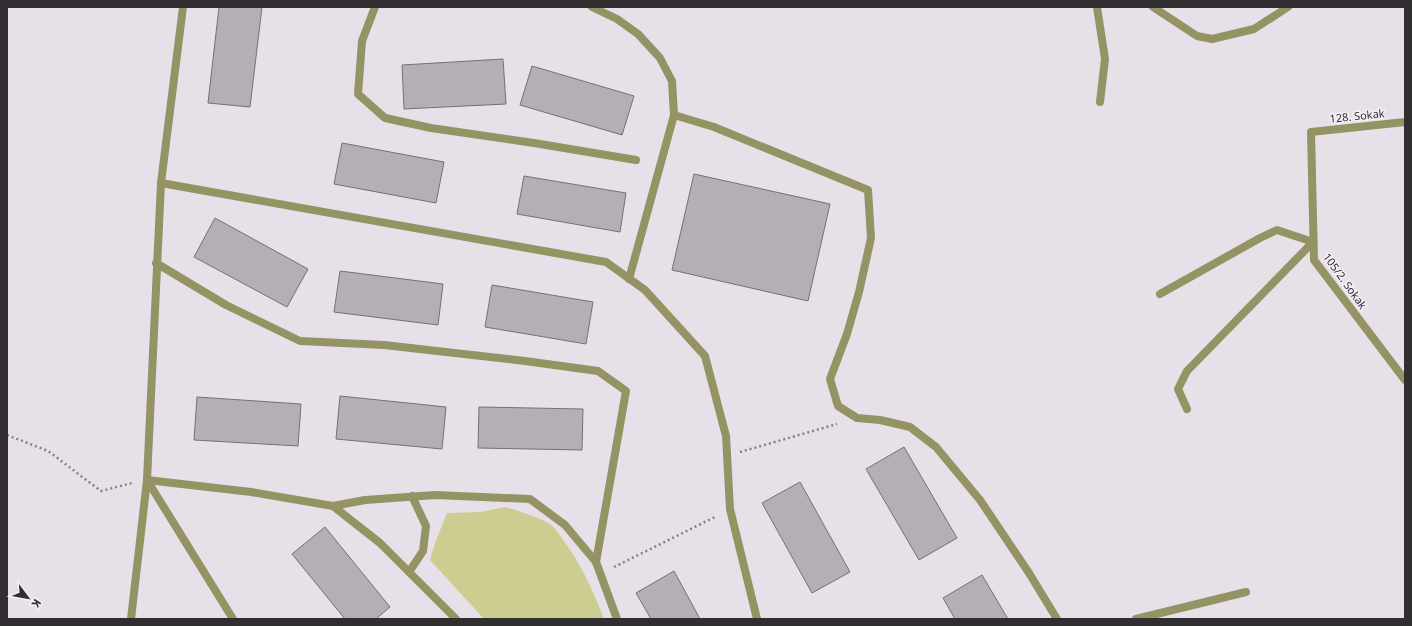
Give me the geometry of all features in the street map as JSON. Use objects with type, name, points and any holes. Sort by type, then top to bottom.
[{"type":"street","points":[[131,619],[147,480],[156,263],[161,183],[183,7]]},
{"type":"street","points":[[375,7],[362,41],[358,94],[384,118],[430,128],[636,160]]},
{"type":"street","points":[[592,7],[616,19],[638,34],[660,58],[672,81],[674,116],[629,278]]},
{"type":"street","points":[[1097,7],[1105,59],[1100,102]]},
{"type":"street","points":[[1153,7],[1197,36],[1212,39],[1254,29],[1288,7]]},
{"type":"street","points":[[674,116],[714,127],[868,190],[871,238],[859,292],[847,334],[830,379],[838,406],[857,418],[880,420],[910,428],[936,447],[980,500],[1029,573],[1057,619]]},
{"type":"street","name":"128. Sokak","points":[[1311,132],[1405,122]]},
{"type":"street","name":"105/2. Sokak","points":[[1311,132],[1314,260],[1405,380]]},
{"type":"street","points":[[161,183],[606,262],[629,278],[645,290],[706,356],[726,436],[730,509],[757,619]]},
{"type":"street","points":[[1160,294],[1277,230],[1313,242],[1186,371],[1178,389],[1188,409]]},
{"type":"street","points":[[156,263],[226,305],[300,341],[384,345],[598,371],[626,391],[596,562]]},
{"type":"street","points":[[147,480],[251,492],[334,506],[365,500],[435,495],[530,499],[565,525],[596,562],[617,619]]},
{"type":"street","points":[[147,480],[233,619]]},
{"type":"street","points":[[409,572],[422,551],[426,526],[412,496]]},
{"type":"street","points":[[334,506],[380,544],[456,619]]},
{"type":"street","points":[[1136,619],[1246,592]]},
{"type":"path","points":[[727,455],[857,418]]},
{"type":"path","points":[[7,435],[48,451],[102,491],[147,480]]},
{"type":"path","points":[[600,574],[730,509]]},
{"type":"green space","points":[[505,507],[535,517],[554,528],[580,566],[591,587],[604,619],[484,619],[430,560],[447,513],[480,512]]},
{"type":"building","points":[[219,7],[262,7],[250,107],[208,103]]},
{"type":"building","points":[[503,59],[506,104],[404,109],[402,65]]},
{"type":"building","points":[[532,66],[634,96],[622,135],[520,105]]},
{"type":"building","points":[[342,143],[444,162],[436,203],[334,184]]},
{"type":"building","points":[[694,174],[830,204],[808,301],[672,270]]},
{"type":"building","points":[[524,176],[626,193],[620,232],[517,214]]},
{"type":"building","points":[[215,218],[308,269],[287,307],[194,257]]},
{"type":"building","points":[[340,271],[443,284],[438,325],[334,312]]},
{"type":"building","points":[[492,285],[593,302],[586,344],[485,327]]},
{"type":"building","points":[[340,396],[446,407],[442,449],[336,439]]},
{"type":"building","points":[[197,397],[301,404],[298,446],[194,440]]},
{"type":"building","points":[[479,407],[583,409],[582,450],[478,448]]},
{"type":"building","points":[[904,447],[957,538],[919,560],[866,469]]},
{"type":"building","points":[[800,482],[850,572],[812,593],[762,503]]},
{"type":"building","points":[[325,527],[390,607],[376,619],[345,619],[292,554]]},
{"type":"building","points":[[674,571],[700,619],[651,619],[636,593]]},
{"type":"building","points":[[982,575],[1008,619],[955,619],[943,598]]}]
